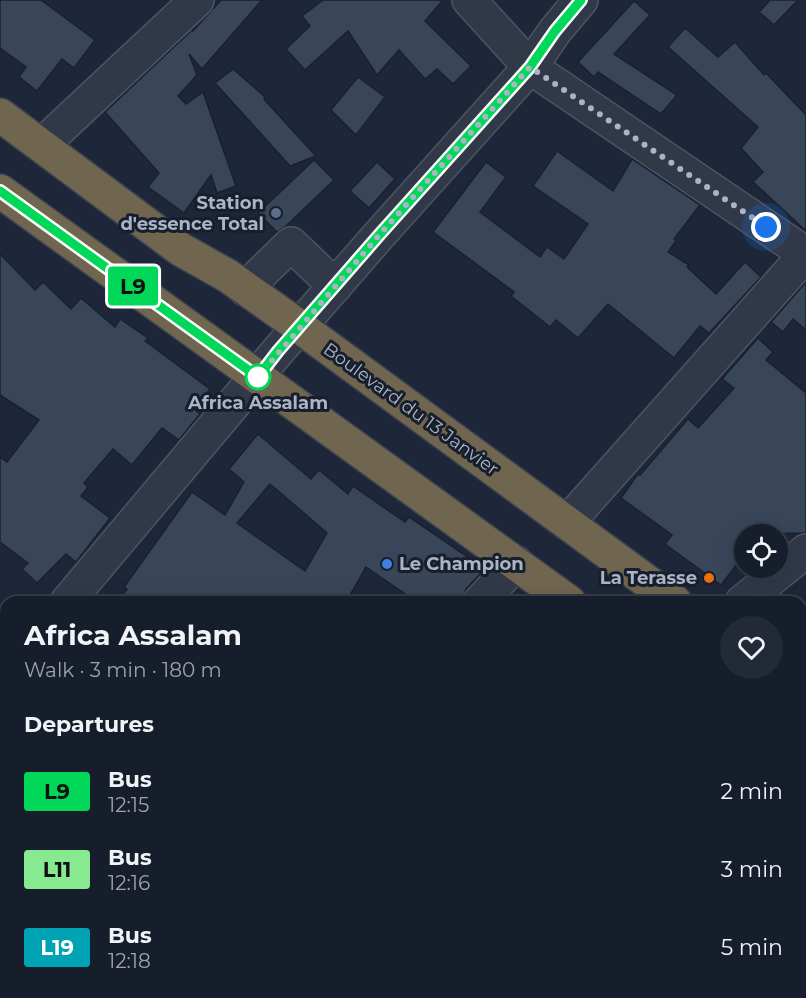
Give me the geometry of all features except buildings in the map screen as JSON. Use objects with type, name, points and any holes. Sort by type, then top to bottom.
[{"type":"highway","name":"Boulevard du 13 Janvier","points":[[0,115],[180,249],[228,276],[300,327],[667,596]]},
{"type":"highway","points":[[0,191],[560,596]]},
{"type":"street","points":[[42,145],[197,0]]},
{"type":"street","points":[[469,0],[530,67],[806,254],[567,523]]},
{"type":"street","points":[[72,596],[335,286],[530,67],[555,31],[581,0]]},
{"type":"street","points":[[245,289],[291,243],[335,286]]},
{"type":"street","points":[[750,596],[806,551]]},
{"type":"street","points":[[486,596],[516,563]]},
{"type":"bus line","name":"L9","points":[[0,191],[258,377],[380,234],[530,67],[555,31],[581,0]]},
{"type":"place","name":"Station d'essence Total","points":[[276,213]]},
{"type":"place","name":"Africa Assalam","points":[[258,377]]},
{"type":"place","name":"Le Champion","points":[[387,564]]},
{"type":"place","name":"La Terasse","points":[[709,578]]},
{"type":"route","points":[[258,377],[380,234],[530,67],[766,227]]}]
